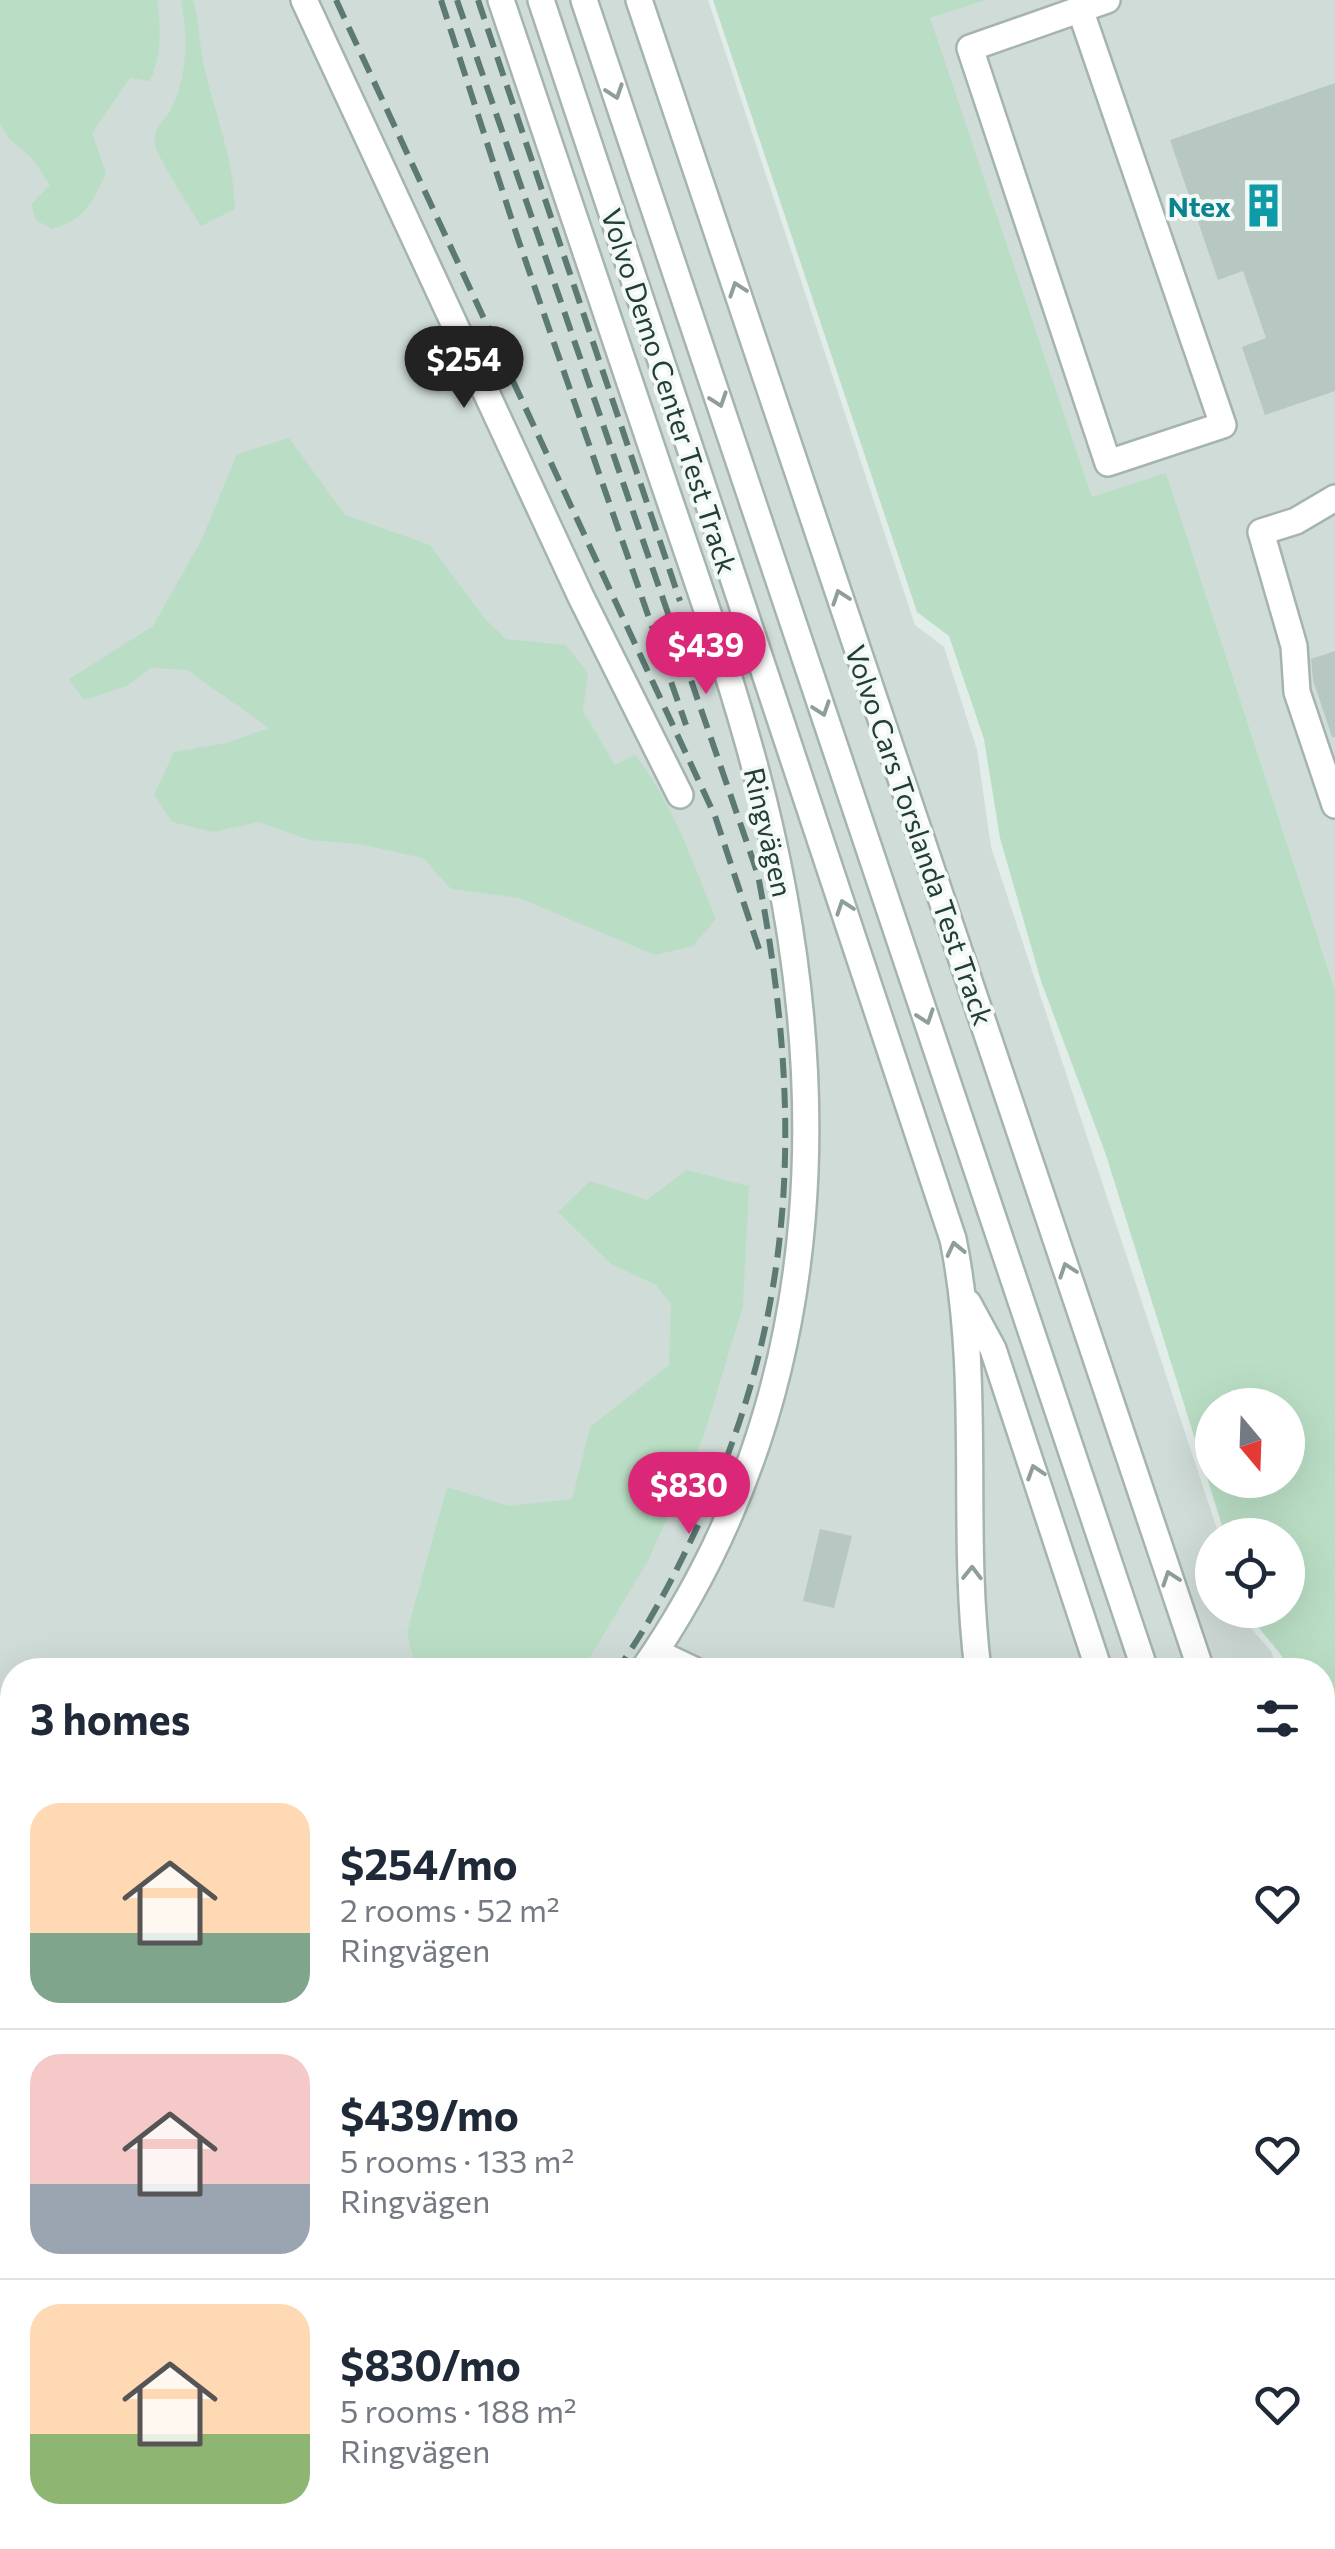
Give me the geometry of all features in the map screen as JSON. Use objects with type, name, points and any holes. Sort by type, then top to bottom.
[{"type":"street","points":[[304,0],[581,598],[680,795]]},
{"type":"street","name":"Ringvägen","points":[[501,0],[749,743],[782,884],[803,1032],[808,1122],[803,1232],[794,1300],[776,1377],[748,1464],[714,1546],[651,1658]]},
{"type":"street","name":"Volvo Demo Center Test Track","points":[[541,0],[953,1239],[965,1296],[977,1658]]},
{"type":"street","name":"Volvo Cars Torslanda Test Track","points":[[584,0],[1142,1658]]},
{"type":"street","name":"Volvo Cars Torslanda Test Track","points":[[640,0],[1198,1658]]},
{"type":"street","points":[[1080,10],[1223,424],[1108,463],[970,48],[1107,0]]},
{"type":"street","points":[[1335,498],[1296,521],[1261,532],[1294,646],[1296,692],[1335,805]]},
{"type":"street","name":"Volvo Demo Center Test Track","points":[[965,1296],[993,1349],[1095,1658]]},
{"type":"shaded area","points":[[0,0],[708,0],[915,625],[944,647],[977,750],[991,847],[1195,1463],[1195,1498],[1207,1498],[1213,1518],[1195,1518],[1195,1628],[1251,1628],[1274,1658],[0,1658]]},
{"type":"shaded area","points":[[987,0],[1335,0],[1335,990],[1166,474],[1092,498],[929,18]]},
{"type":"green space","points":[[0,0],[157,0],[160,41],[150,81],[130,78],[92,133],[106,173],[86,209],[72,221],[52,229],[36,220],[31,204],[50,185],[31,157],[9,139],[0,124]]},
{"type":"green space","points":[[181,0],[193,0],[203,61],[234,191],[235,209],[201,226],[155,143],[158,129],[177,96],[183,69],[185,27]]},
{"type":"green space","points":[[713,0],[987,0],[930,18],[1092,497],[1166,473],[1335,990],[1335,1658],[1282,1658],[1259,1628],[1305,1628],[1305,1518],[1220,1518],[1213,1498],[1305,1498],[1305,1388],[1195,1388],[1195,1439],[1106,1155],[1041,981],[1000,838],[984,739],[949,636],[917,612]]},
{"type":"green space","points":[[289,438],[345,515],[430,545],[485,619],[506,639],[566,645],[588,673],[583,711],[615,765],[635,755],[671,813],[690,855],[716,919],[693,946],[655,955],[519,898],[451,889],[423,858],[359,844],[309,840],[259,822],[213,832],[172,822],[154,795],[174,752],[226,743],[269,728],[187,670],[151,668],[127,686],[84,700],[69,679],[153,626],[202,539],[237,454]]},
{"type":"green space","points":[[686,1170],[749,1186],[743,1306],[704,1435],[648,1561],[589,1658],[413,1658],[407,1632],[447,1487],[509,1506],[572,1499],[590,1427],[669,1365],[671,1304],[656,1285],[611,1264],[558,1212],[590,1181],[647,1200]]},
{"type":"building","name":"Ntex","points":[[1335,83],[1335,391],[1265,415],[1242,347],[1266,338],[1243,271],[1218,280],[1170,140]]},
{"type":"building","points":[[1335,651],[1332,737],[1313,680],[1311,659]]},
{"type":"building","points":[[820,1529],[852,1536],[834,1608],[803,1601]]},
{"type":"railway","points":[[336,0],[715,816],[759,949]]},
{"type":"railway","points":[[441,0],[517,236],[686,725]]},
{"type":"railway","points":[[457,0],[758,875],[781,1039],[783,1197],[775,1275],[759,1353],[736,1431],[705,1510],[665,1592],[625,1658]]},
{"type":"railway","points":[[478,0],[680,601]]},
{"type":"place","name":"Ntex","points":[[1264,206]]}]
